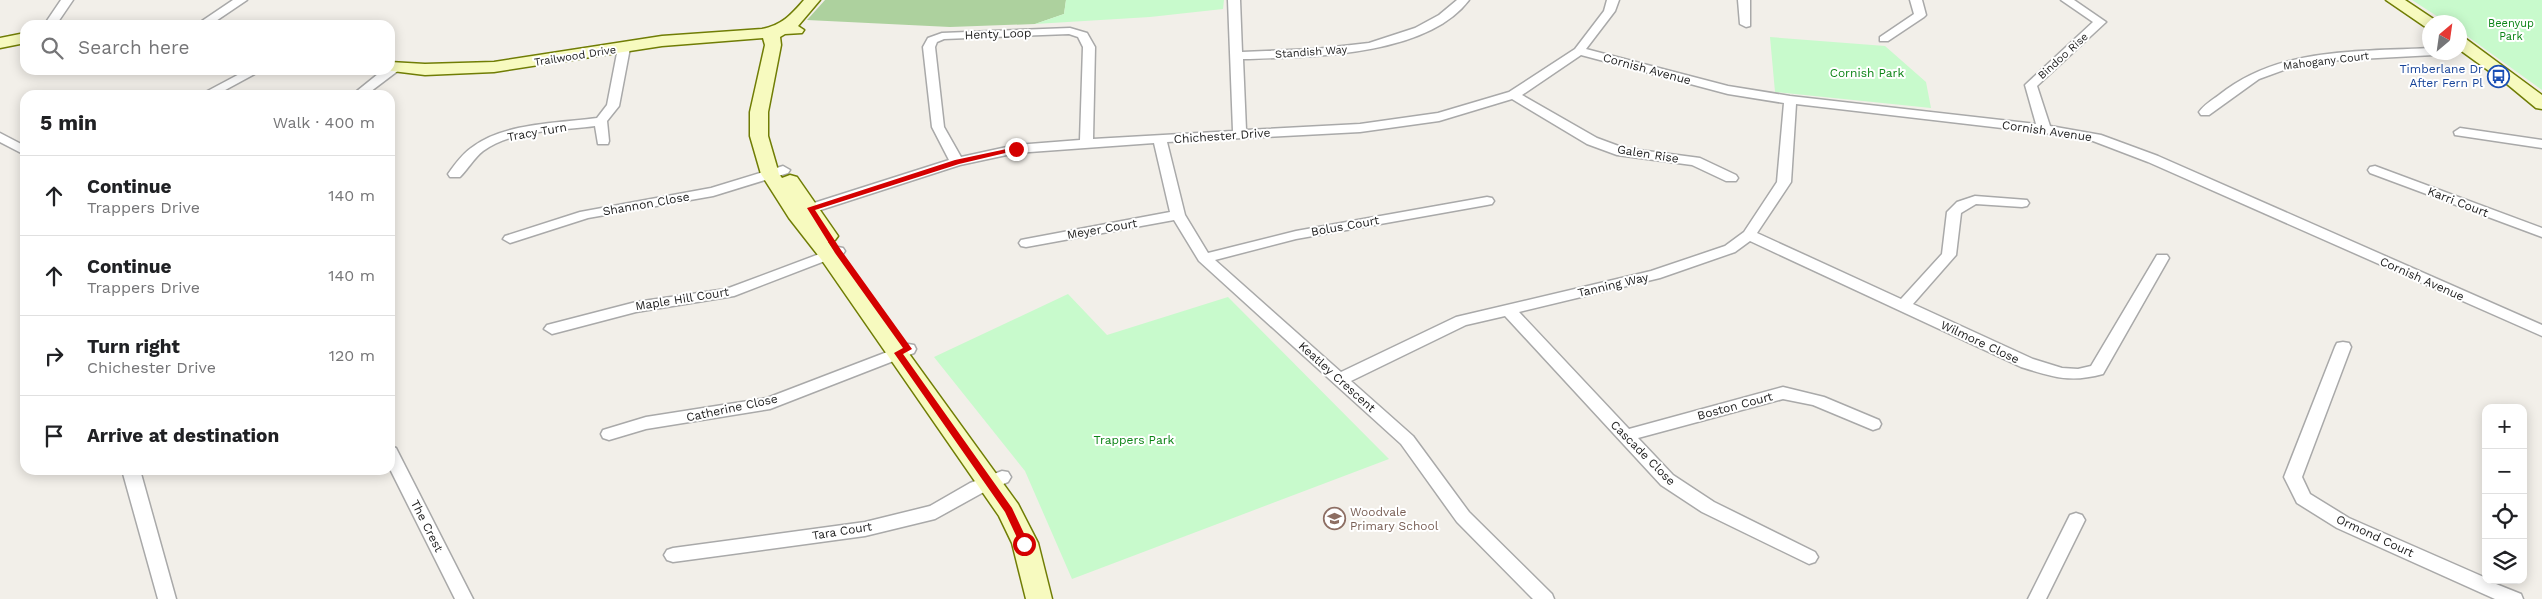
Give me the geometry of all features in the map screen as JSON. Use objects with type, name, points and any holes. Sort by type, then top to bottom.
[{"type":"main road","points":[[812,0],[780,33],[759,112],[759,136],[776,172],[803,211],[996,480],[1019,501],[1037,538],[1053,599]]},
{"type":"main road","points":[[2394,0],[2422,18]]},
{"type":"main road","name":"Trailwood Drive","points":[[395,67],[434,70],[511,66],[663,41],[780,33]]},
{"type":"main road","points":[[0,43],[20,39]]},
{"type":"main road","points":[[2467,51],[2513,80],[2542,104]]},
{"type":"main road","points":[[996,480],[1024,544],[1039,599]]},
{"type":"street","points":[[53,20],[67,0]]},
{"type":"street","points":[[210,20],[240,0]]},
{"type":"street","points":[[1234,0],[1240,134]]},
{"type":"street","name":"Standish Way","points":[[1236,56],[1340,52],[1391,41],[1426,27],[1459,6],[1463,0]]},
{"type":"street","name":"Chichester Drive","points":[[803,211],[957,162],[1016,149],[1086,143],[1360,128],[1439,117],[1513,95],[1579,51],[1610,11],[1614,0]]},
{"type":"street","points":[[1744,0],[1746,24]]},
{"type":"street","points":[[1884,39],[1920,15],[1916,0]]},
{"type":"street","name":"Bindoo Rise","points":[[2044,129],[2031,85],[2100,22],[2067,0]]},
{"type":"street","name":"Henty Loop","points":[[957,162],[938,127],[929,47],[932,40],[942,36],[1070,31],[1083,35],[1089,47],[1086,143]]},
{"type":"street","points":[[603,141],[602,121],[613,106],[624,48]]},
{"type":"street","name":"Cornish Avenue","points":[[1579,51],[1660,74],[1728,90],[1790,100],[2044,129],[2096,138],[2139,152],[2542,332]]},
{"type":"street","name":"Mahogany Court","points":[[2205,112],[2254,77],[2272,68],[2347,56],[2422,52]]},
{"type":"street","points":[[216,90],[246,75]]},
{"type":"street","points":[[364,90],[382,75]]},
{"type":"street","name":"Galen Rise","points":[[1513,95],[1592,141],[1622,152],[1695,161],[1731,178]]},
{"type":"street","name":"Tanning Way","points":[[1339,380],[1461,321],[1656,274],[1730,249],[1749,235],[1784,182],[1790,100]]},
{"type":"street","name":"Tracy Turn","points":[[455,174],[479,148],[490,142],[514,134],[602,121]]},
{"type":"street","points":[[2460,132],[2542,144]]},
{"type":"street","points":[[0,138],[20,148]]},
{"type":"street","name":"Keatley Crescent","points":[[1160,140],[1178,215],[1204,258],[1407,440],[1463,517],[1545,599]]},
{"type":"street","name":"Karri Court","points":[[2375,170],[2542,233]]},
{"type":"street","name":"Shannon Close","points":[[510,239],[585,215],[632,205],[713,192],[776,172]]},
{"type":"street","points":[[1902,306],[1949,255],[1954,212],[1962,205],[1975,200],[2022,202]]},
{"type":"street","name":"Bolus Court","points":[[1204,258],[1296,235],[1487,201]]},
{"type":"street","name":"Meyer Court","points":[[1026,243],[1178,215]]},
{"type":"street","name":"Wilmore Close","points":[[1749,235],[2027,363],[2067,377],[2080,376],[2097,370],[2162,258]]},
{"type":"street","name":"Maple Hill Court","points":[[552,329],[636,306],[730,293],[833,253]]},
{"type":"street","name":"Cascade Close","points":[[1508,310],[1667,480],[1708,507],[1809,557]]},
{"type":"street","name":"Ormond Court","points":[[2343,347],[2293,477],[2303,498],[2343,523],[2514,599]]},
{"type":"street","name":"Catherine Close","points":[[609,434],[646,422],[680,419],[770,402],[903,351]]},
{"type":"street","name":"Boston Court","points":[[1624,436],[1783,393],[1805,396],[1833,405],[1873,424]]},
{"type":"street","name":"The Crest","points":[[395,462],[464,599]]},
{"type":"street","points":[[132,475],[167,599]]},
{"type":"street","name":"Tara Court","points":[[673,555],[865,529],[935,512],[996,480]]},
{"type":"street","points":[[2037,599],[2076,520]]},
{"type":"green space","points":[[825,0],[1066,0],[1064,14],[1035,24],[950,27],[807,20]]},
{"type":"green space","points":[[1066,0],[1224,0],[1223,9],[1150,17],[1035,24],[1064,14]]},
{"type":"green space","name":"Beenyup Park","points":[[2412,0],[2542,0],[2542,90],[2467,36],[2467,15],[2435,15]]},
{"type":"green space","name":"Cornish Park","points":[[1770,37],[1885,46],[1926,82],[1931,108],[1775,92]]},
{"type":"green space","name":"Trappers Park","points":[[1068,294],[1107,335],[1228,297],[1389,459],[1072,579],[1025,471],[934,357]]},
{"type":"place","name":"Timberlane Dr After Fern Pl","points":[[2499,76]]},
{"type":"place","name":"Woodvale Primary School","points":[[1334,519]]},
{"type":"route","points":[[1016,149],[957,162],[811,208],[838,252],[908,349],[898,353],[1009,511],[1024,544]]}]
